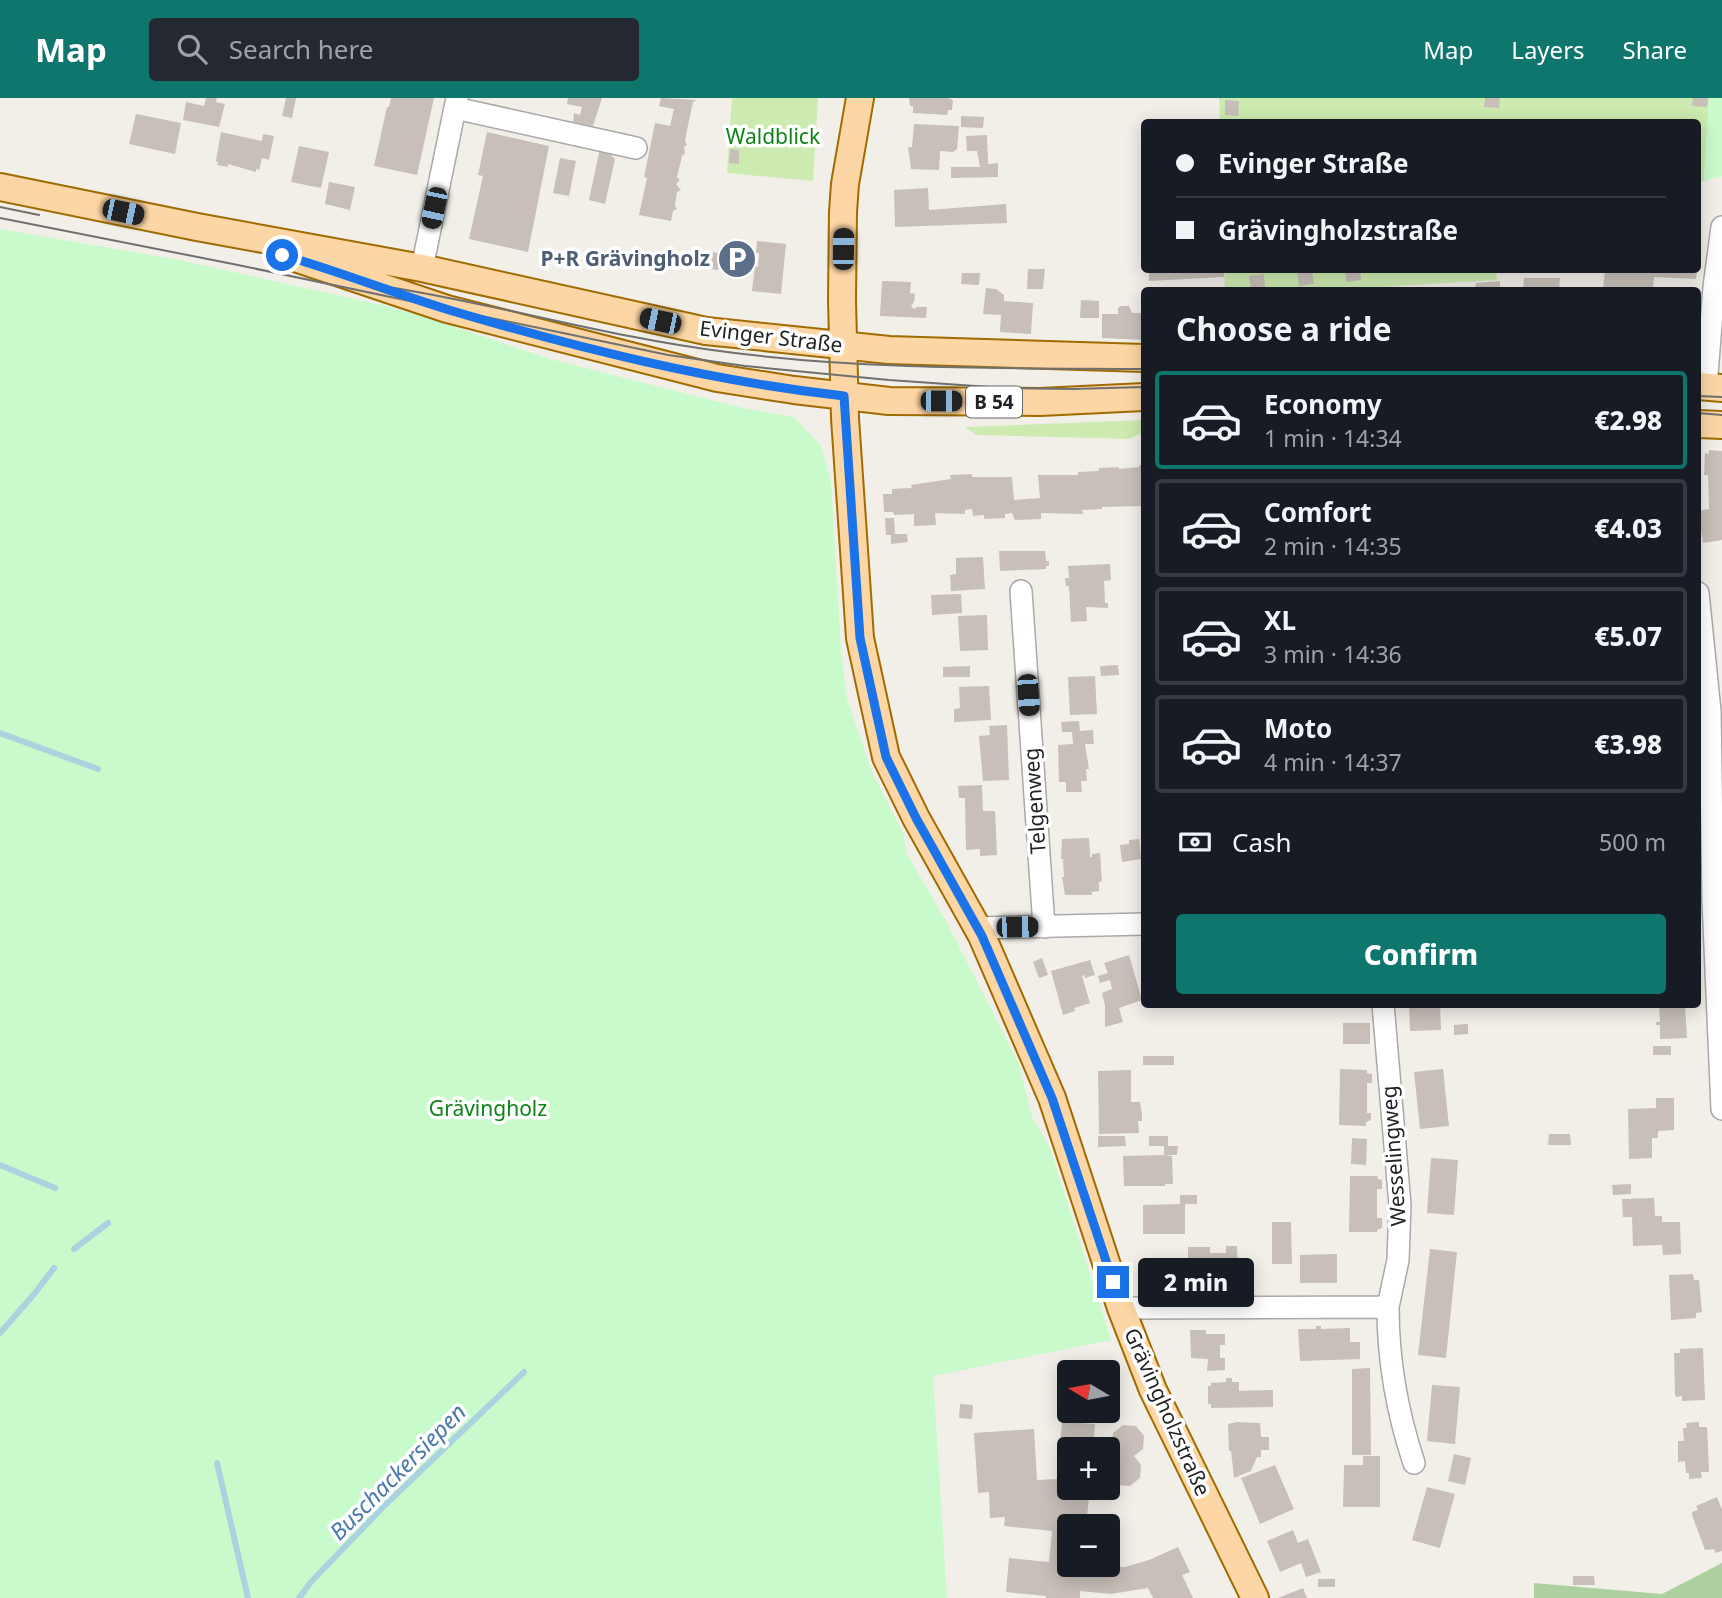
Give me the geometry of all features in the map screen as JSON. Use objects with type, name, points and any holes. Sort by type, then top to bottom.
[{"type":"main road","name":"Grävingholzstraße","points":[[860,98],[845,184],[842,300],[844,396],[860,638],[886,757],[916,818],[978,928],[1052,1098],[1121,1308],[1153,1390],[1255,1598]]},
{"type":"main road","name":"Evinger Straße","points":[[0,187],[197,227],[422,268],[706,331],[889,350],[1141,358]]},
{"type":"main road","name":"Evinger Straße","points":[[197,227],[447,309],[716,378],[888,401],[1028,402],[1141,397]]},
{"type":"main road","points":[[1701,424],[1722,425]]},
{"type":"street","points":[[422,268],[456,103],[636,148]]},
{"type":"street","points":[[1708,387],[1714,287],[1722,227]]},
{"type":"street","name":"Telgenweg","points":[[1021,592],[1044,927]]},
{"type":"street","points":[[1701,622],[1710,711],[1711,900],[1722,1109]]},
{"type":"street","points":[[978,928],[1141,923]]},
{"type":"street","name":"Wesselingweg","points":[[1383,1008],[1400,1205],[1398,1260],[1388,1307],[1388,1349],[1403,1429],[1414,1463]]},
{"type":"street","points":[[1121,1308],[1388,1307]]},
{"type":"green space","name":"Waldblick","points":[[732,98],[818,98],[813,181],[727,173]]},
{"type":"green space","points":[[1219,98],[1709,98],[1704,181],[1701,182],[1701,119],[1220,119]]},
{"type":"green space","points":[[1709,98],[1722,98],[1722,176],[1704,181]]},
{"type":"green space","name":"Grävingholz","points":[[0,229],[179,260],[386,306],[550,359],[743,408],[794,417],[821,446],[831,482],[841,650],[847,699],[872,772],[903,833],[907,854],[946,921],[1018,1062],[1033,1119],[1050,1148],[1111,1340],[933,1376],[947,1598],[0,1598]]},
{"type":"green space","points":[[1224,273],[1496,273],[1497,280],[1379,287],[1225,287]]},
{"type":"green space","points":[[1141,420],[1141,433],[1129,439],[976,435],[965,427]]},
{"type":"green space","points":[[1722,1563],[1722,1598],[1534,1598],[1534,1583],[1662,1594]]},
{"type":"building","points":[[206,98],[217,98],[216,102],[225,104],[219,127],[183,120],[186,102],[204,106]]},
{"type":"building","points":[[286,98],[296,98],[292,118],[282,116]]},
{"type":"building","points":[[391,98],[434,98],[417,175],[374,166]]},
{"type":"building","points":[[568,98],[602,98],[593,126],[573,122],[574,113],[580,115],[582,107],[567,104]]},
{"type":"building","points":[[661,98],[697,100],[693,102],[685,141],[687,145],[684,147],[685,154],[682,156],[677,177],[680,180],[676,184],[681,190],[677,192],[677,209],[673,211],[671,221],[639,215],[655,123],[670,126],[674,109],[659,106]]},
{"type":"building","points":[[909,98],[948,98],[953,100],[952,110],[948,110],[947,115],[913,113]]},
{"type":"building","points":[[1485,98],[1500,98],[1499,108],[1484,107]]},
{"type":"building","points":[[1693,98],[1708,98],[1707,107],[1692,106]]},
{"type":"building","points":[[1225,100],[1239,101],[1238,116],[1225,115]]},
{"type":"building","points":[[136,114],[181,123],[175,154],[129,144]]},
{"type":"building","points":[[961,116],[984,117],[983,128],[961,127]]},
{"type":"building","points":[[914,124],[959,126],[957,149],[953,152],[940,151],[939,170],[911,169],[908,147],[912,147]]},
{"type":"building","points":[[221,132],[262,141],[263,134],[274,136],[269,160],[262,158],[256,172],[228,164],[228,167],[217,165]]},
{"type":"building","points":[[487,132],[549,146],[528,252],[469,239],[483,176],[478,175]]},
{"type":"building","points":[[987,135],[988,164],[998,163],[998,177],[951,178],[951,167],[980,167],[977,151],[967,151],[966,136]]},
{"type":"building","points":[[299,146],[329,152],[321,188],[291,182]]},
{"type":"building","points":[[600,148],[615,159],[605,204],[589,200]]},
{"type":"building","points":[[730,149],[739,150],[739,164],[729,163]]},
{"type":"building","points":[[560,158],[576,161],[569,196],[553,193]]},
{"type":"building","points":[[329,182],[355,187],[350,210],[325,204]]},
{"type":"building","points":[[928,188],[929,210],[1006,204],[1007,223],[895,227],[894,190]]},
{"type":"building","points":[[757,241],[786,244],[781,294],[752,291],[755,266],[758,267]]},
{"type":"building","points":[[711,252],[720,253],[718,270],[709,269]]},
{"type":"building","points":[[1028,269],[1045,269],[1043,289],[1027,289]]},
{"type":"building","points":[[962,273],[980,273],[979,285],[961,284]]},
{"type":"building","points":[[1149,273],[1224,273],[1224,277],[1149,281]]},
{"type":"building","points":[[1297,273],[1312,273],[1314,284],[1299,286]]},
{"type":"building","points":[[1345,273],[1360,273],[1361,280],[1346,282]]},
{"type":"building","points":[[1605,273],[1697,273],[1696,279],[1654,277],[1653,287],[1603,287]]},
{"type":"building","points":[[1264,274],[1265,287],[1251,287],[1249,276]]},
{"type":"building","points":[[1524,278],[1560,278],[1559,287],[1523,287]]},
{"type":"building","points":[[882,281],[911,282],[910,293],[915,294],[911,306],[914,309],[927,307],[926,318],[880,316]]},
{"type":"building","points":[[1500,281],[1500,287],[1475,287],[1476,283]]},
{"type":"building","points":[[986,288],[996,289],[1004,295],[1004,301],[1033,303],[1031,334],[1000,332],[1001,315],[983,314]]},
{"type":"building","points":[[1081,300],[1099,301],[1099,318],[1080,318]]},
{"type":"building","points":[[1129,306],[1132,313],[1141,313],[1141,340],[1102,338],[1102,314],[1118,314],[1118,308]]},
{"type":"building","points":[[1709,450],[1722,451],[1722,540],[1703,543],[1701,510],[1709,509],[1708,475],[1704,475],[1705,453],[1709,454]]},
{"type":"building","points":[[1141,465],[1141,506],[1102,507],[1082,510],[1083,514],[1041,513],[1041,519],[1015,520],[1012,513],[1005,514],[1005,518],[984,519],[984,515],[973,516],[972,509],[965,510],[965,514],[935,513],[936,525],[914,526],[914,514],[894,515],[893,512],[884,512],[883,494],[892,494],[892,489],[912,488],[911,485],[951,479],[950,475],[1012,477],[1014,500],[1040,498],[1038,475],[1078,475],[1078,472],[1099,471],[1099,468]]},
{"type":"building","points":[[885,518],[894,518],[895,534],[907,534],[908,542],[891,544],[891,535],[886,535]]},
{"type":"building","points":[[999,551],[1045,551],[1049,566],[1046,566],[1046,569],[1000,571]]},
{"type":"building","points":[[983,557],[985,589],[951,591],[950,575],[956,574],[956,558]]},
{"type":"building","points":[[1110,564],[1111,580],[1104,581],[1105,603],[1108,603],[1108,608],[1086,607],[1087,621],[1071,622],[1069,586],[1066,586],[1065,578],[1069,578],[1068,566]]},
{"type":"building","points":[[961,594],[962,613],[932,615],[931,595]]},
{"type":"building","points":[[987,615],[988,650],[960,651],[958,616]]},
{"type":"building","points":[[1118,665],[1119,675],[1101,676],[1100,666]]},
{"type":"building","points":[[970,666],[970,677],[943,677],[943,667]]},
{"type":"building","points":[[1095,676],[1097,714],[1070,715],[1068,677]]},
{"type":"building","points":[[989,686],[991,720],[954,722],[954,709],[960,708],[959,687]]},
{"type":"building","points":[[1079,721],[1080,731],[1093,730],[1094,744],[1085,744],[1089,769],[1086,769],[1087,781],[1081,781],[1082,792],[1066,792],[1066,782],[1059,782],[1058,745],[1073,744],[1072,732],[1062,732],[1061,722]]},
{"type":"building","points":[[1007,725],[1009,780],[983,781],[979,736],[990,735],[989,726]]},
{"type":"building","points":[[982,785],[983,811],[995,811],[997,855],[980,856],[980,849],[966,850],[965,798],[959,798],[958,786]]},
{"type":"building","points":[[1089,838],[1090,857],[1100,853],[1102,881],[1099,882],[1099,891],[1092,892],[1092,895],[1065,895],[1062,839]]},
{"type":"building","points":[[1139,839],[1141,859],[1122,862],[1120,845]]},
{"type":"building","points":[[1129,955],[1141,997],[1141,1000],[1119,1008],[1123,1022],[1105,1027],[1102,993],[1112,989],[1110,980],[1100,983],[1098,976],[1108,973],[1104,963]]},
{"type":"building","points":[[1042,958],[1048,975],[1039,978],[1033,962]]},
{"type":"building","points":[[1090,960],[1095,975],[1085,978],[1082,976],[1090,1003],[1063,1015],[1051,971]]},
{"type":"building","points":[[1409,1008],[1440,1008],[1441,1030],[1410,1031]]},
{"type":"building","points":[[1659,1008],[1685,1008],[1687,1038],[1660,1039],[1660,1025],[1656,1025],[1656,1022],[1660,1022]]},
{"type":"building","points":[[1343,1023],[1370,1023],[1370,1044],[1343,1044]]},
{"type":"building","points":[[1468,1024],[1468,1034],[1454,1035],[1454,1025]]},
{"type":"building","points":[[1653,1046],[1671,1046],[1671,1055],[1653,1055]]},
{"type":"building","points":[[1143,1056],[1174,1056],[1174,1065],[1143,1065]]},
{"type":"building","points":[[1340,1069],[1367,1070],[1367,1073],[1372,1074],[1372,1083],[1367,1083],[1367,1113],[1371,1113],[1371,1120],[1366,1122],[1366,1126],[1339,1125]]},
{"type":"building","points":[[1443,1069],[1449,1126],[1420,1129],[1414,1072]]},
{"type":"building","points":[[1131,1070],[1131,1102],[1140,1102],[1142,1115],[1142,1121],[1138,1121],[1139,1133],[1099,1134],[1098,1071]]},
{"type":"building","points":[[1656,1098],[1674,1098],[1674,1130],[1658,1131],[1658,1138],[1652,1138],[1652,1158],[1629,1159],[1628,1109],[1656,1108]]},
{"type":"building","points":[[1549,1134],[1570,1134],[1571,1145],[1548,1145]]},
{"type":"building","points":[[1098,1136],[1125,1136],[1126,1146],[1098,1147]]},
{"type":"building","points":[[1149,1136],[1168,1136],[1168,1146],[1178,1146],[1177,1155],[1164,1155],[1164,1146],[1149,1146]]},
{"type":"building","points":[[1352,1138],[1367,1139],[1366,1165],[1351,1164]]},
{"type":"building","points":[[1123,1156],[1172,1156],[1173,1184],[1124,1186]]},
{"type":"building","points":[[1431,1158],[1458,1160],[1454,1215],[1427,1213]]},
{"type":"building","points":[[1350,1176],[1377,1176],[1382,1180],[1382,1189],[1377,1189],[1377,1218],[1382,1218],[1382,1228],[1377,1232],[1349,1232]]},
{"type":"building","points":[[1631,1184],[1631,1194],[1613,1195],[1612,1185]]},
{"type":"building","points":[[1180,1195],[1197,1195],[1197,1204],[1185,1204],[1185,1234],[1143,1234],[1143,1205],[1180,1204]]},
{"type":"building","points":[[1654,1198],[1655,1216],[1662,1216],[1662,1222],[1680,1222],[1681,1254],[1663,1255],[1662,1245],[1633,1246],[1632,1217],[1623,1217],[1622,1199]]},
{"type":"building","points":[[1272,1222],[1291,1222],[1292,1264],[1272,1264]]},
{"type":"building","points":[[1226,1246],[1237,1246],[1238,1278],[1227,1278],[1227,1289],[1190,1290],[1189,1278],[1186,1278],[1188,1247],[1210,1247],[1210,1253],[1226,1253]]},
{"type":"building","points":[[1430,1249],[1457,1252],[1446,1358],[1418,1355]]},
{"type":"building","points":[[1337,1254],[1337,1283],[1300,1283],[1300,1255]]},
{"type":"building","points":[[1693,1274],[1694,1280],[1699,1280],[1702,1312],[1696,1313],[1696,1318],[1671,1320],[1669,1275]]},
{"type":"building","points":[[1316,1326],[1321,1326],[1321,1329],[1350,1328],[1350,1342],[1360,1342],[1360,1359],[1300,1361],[1298,1329],[1316,1329]]},
{"type":"building","points":[[1190,1330],[1206,1330],[1206,1334],[1225,1334],[1225,1345],[1220,1345],[1220,1358],[1225,1358],[1225,1370],[1207,1371],[1208,1359],[1191,1358]]},
{"type":"building","points":[[1703,1348],[1705,1400],[1682,1401],[1682,1396],[1676,1397],[1675,1394],[1674,1353],[1680,1353],[1680,1349]]},
{"type":"building","points":[[1370,1368],[1371,1455],[1352,1455],[1352,1369]]},
{"type":"building","points":[[1226,1378],[1239,1382],[1239,1391],[1273,1390],[1273,1407],[1211,1408],[1211,1404],[1208,1404],[1208,1386],[1211,1386],[1211,1383],[1226,1382]]},
{"type":"building","points":[[1432,1385],[1460,1387],[1455,1444],[1427,1441]]},
{"type":"building","points":[[960,1404],[973,1405],[972,1419],[959,1418]]},
{"type":"building","points":[[1699,1422],[1699,1427],[1707,1427],[1709,1472],[1701,1472],[1702,1478],[1689,1479],[1685,1461],[1678,1462],[1678,1441],[1684,1441],[1683,1428],[1687,1428],[1686,1423]]},
{"type":"building","points":[[1062,1423],[1095,1424],[1094,1437],[1061,1437]]},
{"type":"building","points":[[1260,1423],[1261,1437],[1269,1437],[1269,1450],[1261,1450],[1261,1457],[1257,1457],[1251,1471],[1234,1478],[1228,1424]]},
{"type":"building","points":[[1123,1425],[1136,1426],[1144,1436],[1143,1449],[1134,1456],[1141,1465],[1140,1478],[1130,1486],[1120,1485],[1120,1437],[1113,1437],[1113,1433]]},
{"type":"building","points":[[1034,1429],[1037,1480],[1057,1479],[1057,1500],[1089,1500],[1087,1514],[1057,1514],[1057,1577],[1120,1577],[1120,1567],[1149,1560],[1178,1547],[1190,1572],[1182,1575],[1193,1598],[1153,1598],[1148,1588],[1111,1594],[1080,1591],[1080,1598],[1046,1598],[1006,1592],[1009,1558],[1049,1562],[1052,1531],[1004,1526],[1005,1517],[990,1518],[989,1492],[978,1493],[974,1433]]},
{"type":"building","points":[[1454,1454],[1471,1458],[1465,1485],[1448,1481]]},
{"type":"building","points":[[1363,1456],[1380,1456],[1380,1507],[1343,1507],[1344,1465],[1363,1465]]},
{"type":"building","points":[[1275,1465],[1294,1509],[1260,1524],[1241,1478]]},
{"type":"building","points":[[1427,1487],[1455,1494],[1440,1548],[1412,1540]]},
{"type":"building","points":[[1717,1497],[1722,1510],[1722,1551],[1716,1553],[1714,1549],[1705,1550],[1692,1512],[1698,1510],[1696,1506]]},
{"type":"building","points":[[1293,1530],[1298,1543],[1308,1539],[1321,1572],[1306,1577],[1301,1563],[1280,1572],[1267,1541]]},
{"type":"building","points":[[1573,1576],[1594,1576],[1595,1585],[1573,1585]]},
{"type":"building","points":[[1318,1579],[1335,1579],[1335,1587],[1318,1587]]},
{"type":"building","points":[[1303,1588],[1307,1598],[1278,1598]]},
{"type":"waterway","points":[[0,733],[98,769]]},
{"type":"waterway","points":[[0,1165],[55,1188]]},
{"type":"waterway","points":[[74,1249],[108,1223]]},
{"type":"waterway","points":[[0,1333],[54,1268]]},
{"type":"waterway","name":"Buschackersiepen","points":[[299,1598],[384,1506],[524,1372]]},
{"type":"waterway","points":[[217,1463],[248,1598]]},
{"type":"tram line","points":[[0,207],[39,215]]},
{"type":"tram line","points":[[0,218],[668,355],[745,366],[1004,388],[1141,387]]},
{"type":"tram line","points":[[388,287],[684,346],[779,358],[935,367],[1141,369]]},
{"type":"tram line","points":[[1701,396],[1722,397]]},
{"type":"tram line","points":[[1701,413],[1722,415]]},
{"type":"place","name":"P+R Grävingholz","points":[[737,259]]},
{"type":"route","points":[[282,255],[447,309],[611,353],[716,378],[844,396],[860,638],[886,757],[916,818],[982,936],[1052,1098],[1113,1282]]}]
